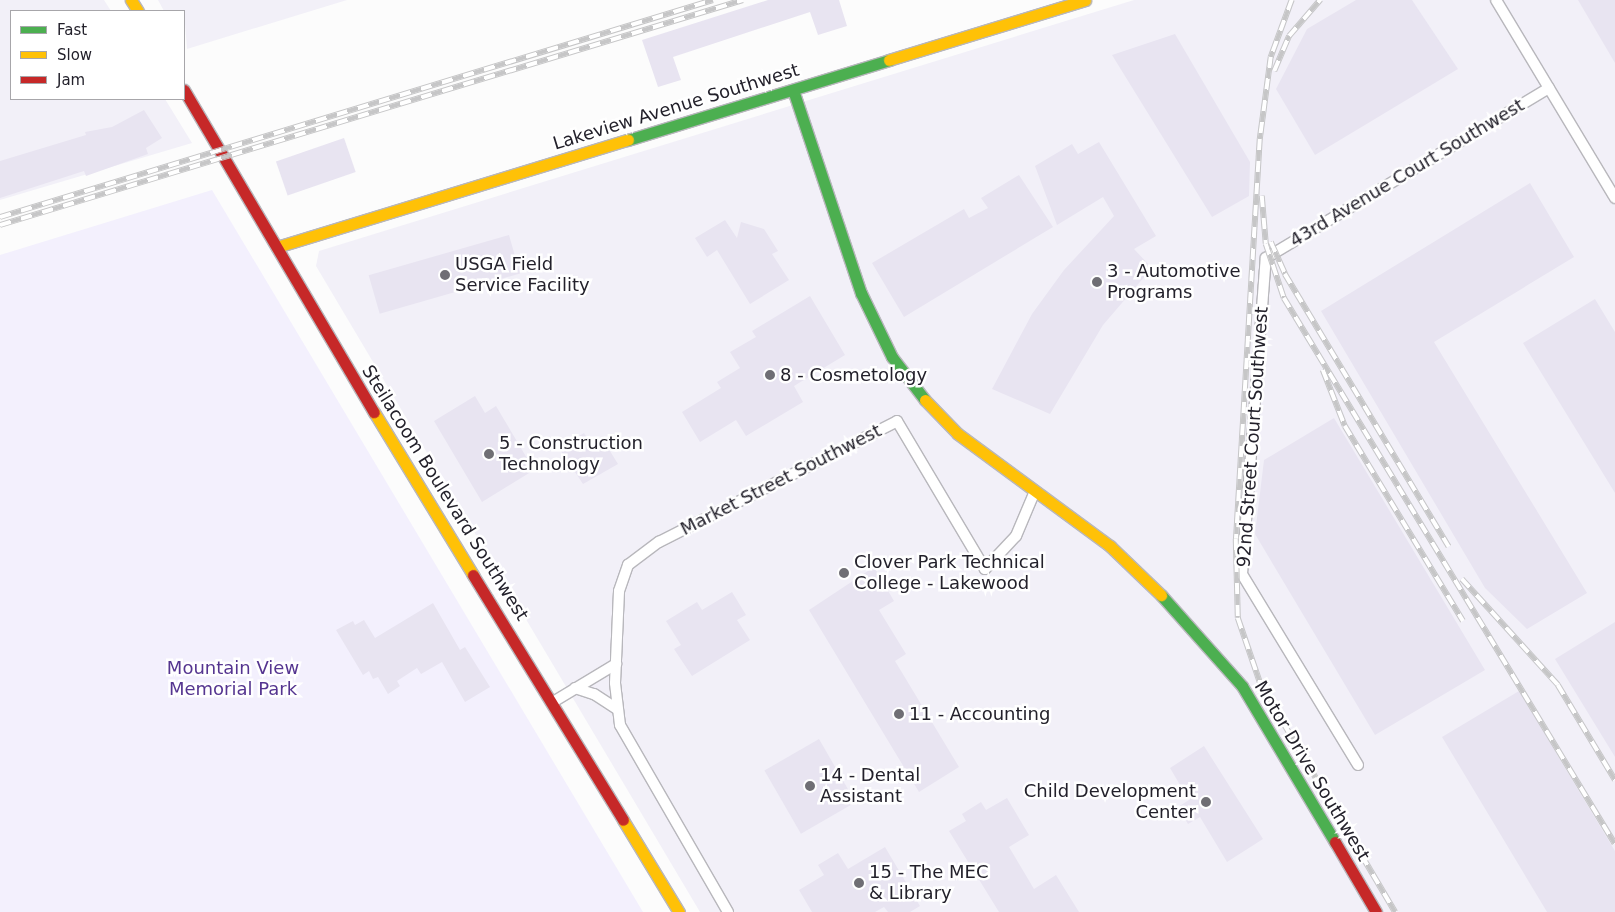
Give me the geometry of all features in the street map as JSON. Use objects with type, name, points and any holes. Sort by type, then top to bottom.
[{"type":"street","name":"Lakeview Avenue Southwest","points":[[277,247],[1085,0]]},
{"type":"street","points":[[1496,0],[1615,198]]},
{"type":"street","name":"43rd Avenue Court Southwest","points":[[1266,258],[1549,88]]},
{"type":"street","name":"Motor Drive Southwest","points":[[793,90],[861,293],[892,357],[918,392],[958,434],[1110,546],[1153,586],[1242,686],[1376,912]]},
{"type":"street","name":"Steilacoom Boulevard Southwest","points":[[185,92],[679,912]]},
{"type":"street","name":"92nd Street Court Southwest","points":[[1266,258],[1242,574],[1358,765]]},
{"type":"street","name":"Market Street Southwest","points":[[616,664],[620,581],[636,556],[898,421],[985,569],[1016,536],[1035,491]]},
{"type":"street","points":[[553,702],[616,664],[617,709],[625,740],[728,912]]},
{"type":"street","points":[[575,688],[594,694],[617,709]]},
{"type":"shaded area","points":[[0,0],[104,0],[110,10],[10,10],[10,100],[166,100],[192,143],[0,200]]},
{"type":"shaded area","points":[[158,0],[347,0],[187,49],[185,10],[163,10]]},
{"type":"shaded area","points":[[1134,0],[1615,0],[1615,912],[700,912],[316,266],[319,251]]},
{"type":"green space","name":"Mountain View Memorial Park","points":[[212,190],[643,912],[0,912],[0,255]]},
{"type":"building","points":[[768,0],[839,0],[847,26],[818,35],[810,12],[673,57],[681,80],[658,87],[642,40]]},
{"type":"building","points":[[1356,0],[1412,0],[1458,69],[1315,155],[1276,89],[1307,29]]},
{"type":"building","points":[[1578,0],[1615,0],[1615,63]]},
{"type":"building","points":[[1175,34],[1250,162],[1249,196],[1212,217],[1112,55]]},
{"type":"building","points":[[144,110],[162,138],[146,148],[148,154],[86,176],[84,171],[0,198],[0,161],[86,135],[85,132],[112,127]]},
{"type":"building","points":[[344,138],[356,172],[288,195],[276,161]]},
{"type":"building","name":"3 - Automotive Programs","points":[[1099,142],[1156,236],[1134,249],[1152,268],[1103,325],[1050,414],[992,389],[1032,314],[1064,270],[1114,216],[1103,197],[1057,225],[1035,166],[1072,144],[1078,154]]},
{"type":"building","points":[[1019,175],[1053,227],[904,317],[872,263],[964,209],[969,218],[988,208],[981,198]]},
{"type":"building","points":[[1530,183],[1574,257],[1434,342],[1587,593],[1527,629],[1485,588],[1321,311]]},
{"type":"building","points":[[725,220],[737,238],[741,222],[764,229],[778,251],[772,254],[789,280],[750,304],[717,250],[707,257],[695,238]]},
{"type":"building","name":"USGA Field Service Facility","points":[[509,235],[520,273],[380,314],[369,275]]},
{"type":"building","name":"8 - Cosmetology","points":[[810,296],[845,355],[794,386],[803,402],[746,436],[736,420],[700,442],[682,412],[721,388],[717,382],[740,368],[730,352],[756,337],[752,331]]},
{"type":"building","points":[[1595,299],[1615,332],[1615,493],[1523,343]]},
{"type":"building","name":"5 - Construction Technology","points":[[475,396],[485,413],[496,406],[534,470],[482,502],[434,421]]},
{"type":"building","points":[[1334,418],[1485,670],[1375,735],[1255,534],[1264,460]]},
{"type":"building","points":[[584,433],[594,449],[605,443],[618,464],[583,484],[559,448]]},
{"type":"building","name":"11 - Accounting","points":[[874,567],[894,601],[879,610],[906,654],[895,661],[959,767],[919,792],[809,610]]},
{"type":"building","points":[[732,592],[746,615],[737,620],[750,640],[692,676],[674,649],[681,645],[666,621],[697,602],[702,610]]},
{"type":"building","points":[[433,603],[460,650],[465,647],[490,687],[465,702],[442,662],[421,674],[417,668],[397,681],[400,686],[388,694],[378,677],[373,679],[369,671],[363,675],[336,630],[353,621],[355,625],[364,620],[375,638]]},
{"type":"building","points":[[1615,622],[1615,757],[1555,659]]},
{"type":"building","points":[[1519,691],[1615,851],[1615,912],[1547,912],[1442,737]]},
{"type":"building","name":"14 - Dental Assistant","points":[[819,739],[856,802],[801,834],[764,770]]},
{"type":"building","name":"Child Development Center","points":[[1204,746],[1263,839],[1227,862],[1200,817],[1188,824],[1178,807],[1189,800],[1170,768]]},
{"type":"building","points":[[1007,798],[1029,835],[1009,847],[1034,889],[1056,875],[1079,912],[999,912],[949,831],[966,821],[962,814],[981,802],[986,810]]},
{"type":"building","name":"15 - The MEC & Library","points":[[885,847],[920,906],[910,912],[888,912],[884,907],[875,912],[812,912],[799,890],[824,875],[818,865],[838,853],[848,869]]},
{"type":"railway","points":[[0,217],[713,0]]},
{"type":"railway","points":[[0,225],[743,0]]},
{"type":"railway","points":[[1292,0],[1271,57],[1260,139],[1236,539],[1238,618],[1261,685],[1395,912]]},
{"type":"railway","points":[[1274,71],[1289,36],[1320,0]]},
{"type":"railway","points":[[1262,196],[1266,244],[1284,298],[1615,844]]},
{"type":"railway","points":[[1271,242],[1285,274],[1449,547]]},
{"type":"railway","points":[[1323,370],[1345,426],[1463,621]]},
{"type":"railway","points":[[1462,579],[1558,685],[1615,780]]},
{"type":"traffic: fast","points":[[628,140],[889,60]]},
{"type":"traffic: fast","points":[[793,90],[861,293],[892,357],[925,400]]},
{"type":"traffic: fast","points":[[1161,595],[1242,686],[1335,842]]},
{"type":"traffic: slow","points":[[131,0],[137,10]]},
{"type":"traffic: slow","points":[[889,60],[1085,0]]},
{"type":"traffic: slow","points":[[277,247],[628,140]]},
{"type":"traffic: slow","points":[[925,400],[958,434],[1110,546],[1161,595]]},
{"type":"traffic: slow","points":[[374,412],[473,575]]},
{"type":"traffic: slow","points":[[623,820],[679,912]]},
{"type":"traffic: jam","points":[[185,92],[374,412]]},
{"type":"traffic: jam","points":[[473,575],[623,820]]},
{"type":"traffic: jam","points":[[1335,842],[1376,912]]},
{"type":"place","name":"USGA Field Service Facility","points":[[445,275]]},
{"type":"place","name":"3 - Automotive Programs","points":[[1097,282]]},
{"type":"place","name":"8 - Cosmetology","points":[[770,375]]},
{"type":"place","name":"5 - Construction Technology","points":[[489,454]]},
{"type":"place","name":"Clover Park Technical College - Lakewood","points":[[844,573]]},
{"type":"place","name":"11 - Accounting","points":[[899,714]]},
{"type":"place","name":"14 - Dental Assistant","points":[[810,786]]},
{"type":"place","name":"Child Development Center","points":[[1206,802]]},
{"type":"place","name":"15 - The MEC & Library","points":[[859,883]]}]
